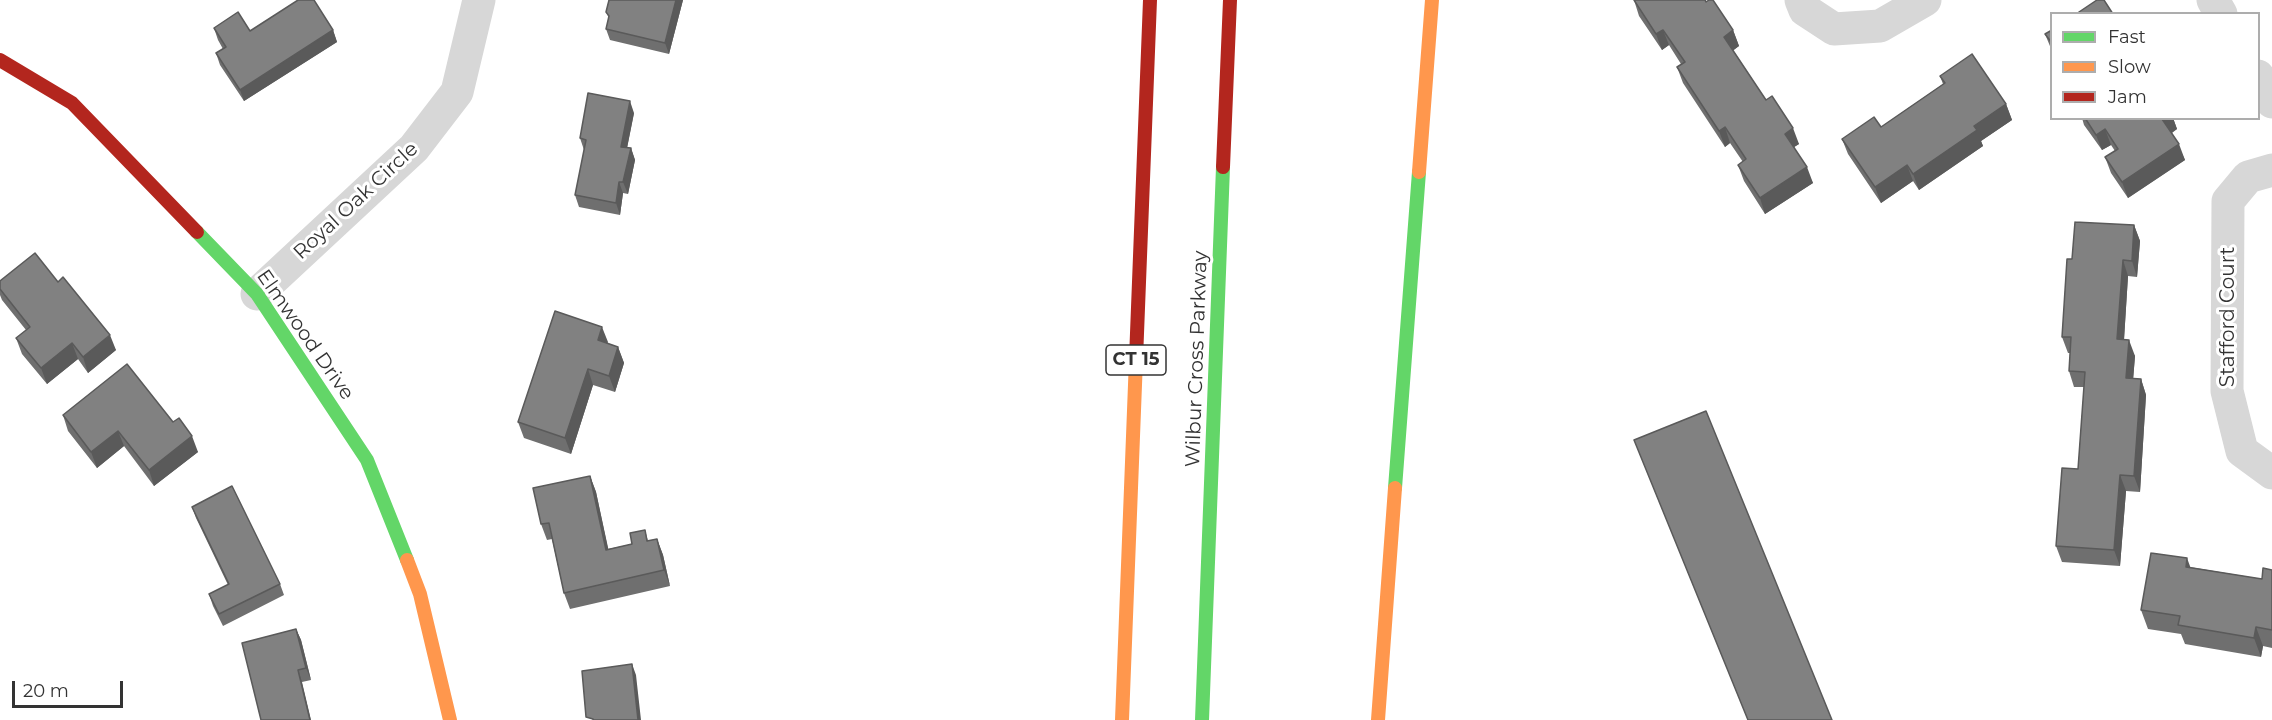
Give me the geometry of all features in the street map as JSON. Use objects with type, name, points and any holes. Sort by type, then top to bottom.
[{"type":"main road","name":"CT 15","points":[[1122,720],[1150,0]]},
{"type":"main road","name":"Wilbur Cross Parkway","points":[[1202,720],[1230,0]]},
{"type":"main road","points":[[1378,720],[1431,0]]},
{"type":"main road","name":"Elmwood Drive","points":[[0,60],[72,103],[257,294],[367,460],[420,594],[450,720]]},
{"type":"street","name":"Royal Oak Circle","points":[[257,294],[414,148],[457,92],[479,0]]},
{"type":"street","points":[[1801,0],[1805,10],[1834,29],[1880,26],[1925,0]]},
{"type":"street","name":"Stafford Court","points":[[2272,170],[2248,177],[2228,201],[2227,392],[2242,451],[2272,473]]},
{"type":"building","points":[[298,0],[314,0],[333,30],[240,90],[216,53],[226,47],[214,28],[238,12],[250,31]]},
{"type":"building","points":[[609,0],[676,0],[665,43],[606,29]]},
{"type":"building","points":[[1634,0],[1705,0],[1706,2],[1713,0],[1733,30],[1724,37],[1766,100],[1772,96],[1793,128],[1785,134],[1807,167],[1760,198],[1738,165],[1746,159],[1725,127],[1719,131],[1677,67],[1685,62],[1663,30],[1656,34]]},
{"type":"building","points":[[2097,0],[2104,0],[2112,12],[2079,12]]},
{"type":"building","points":[[2050,31],[2050,40],[2045,34]]},
{"type":"building","points":[[1972,54],[2006,104],[1974,126],[1977,130],[1913,174],[1907,165],[1875,187],[1842,139],[1874,117],[1881,127],[1945,83],[1940,76]]},
{"type":"building","points":[[588,93],[630,101],[621,147],[631,148],[623,182],[619,182],[616,203],[575,195],[586,140],[580,138]]},
{"type":"building","points":[[2086,120],[2163,120],[2179,144],[2122,182],[2105,157],[2118,149],[2105,129],[2096,135]]},
{"type":"building","points":[[2075,222],[2134,225],[2132,261],[2123,260],[2117,339],[2129,340],[2126,378],[2141,379],[2134,476],[2120,475],[2114,550],[2056,546],[2062,468],[2078,469],[2085,372],[2069,371],[2071,337],[2062,337],[2067,259],[2072,259]]},
{"type":"building","points":[[35,253],[58,282],[63,277],[110,335],[83,357],[72,343],[41,368],[16,338],[30,327],[0,289],[0,281]]},
{"type":"building","points":[[555,311],[602,327],[598,340],[618,347],[609,376],[588,369],[565,438],[518,422]]},
{"type":"building","points":[[127,364],[173,422],[179,418],[192,436],[149,470],[118,431],[91,452],[63,415]]},
{"type":"building","points":[[1706,411],[1832,720],[1748,720],[1634,440]]},
{"type":"building","points":[[590,476],[606,550],[632,544],[630,533],[645,530],[647,541],[657,539],[664,570],[564,593],[549,523],[541,524],[533,488]]},
{"type":"building","points":[[232,486],[280,584],[219,614],[209,594],[229,584],[192,507]]},
{"type":"building","points":[[2151,553],[2187,558],[2186,567],[2262,579],[2263,568],[2272,570],[2272,630],[2256,627],[2254,638],[2178,625],[2180,616],[2141,610]]},
{"type":"building","points":[[296,629],[306,668],[298,670],[310,720],[261,720],[242,643]]},
{"type":"building","points":[[632,664],[638,720],[593,720],[586,717],[582,671]]},
{"type":"traffic: fast","points":[[1202,720],[1223,167]]},
{"type":"traffic: fast","points":[[1395,488],[1419,172]]},
{"type":"traffic: fast","points":[[197,232],[257,294],[367,460],[407,560]]},
{"type":"traffic: slow","points":[[1419,172],[1432,0]]},
{"type":"traffic: slow","points":[[1122,720],[1136,359]]},
{"type":"traffic: slow","points":[[1378,720],[1395,488]]},
{"type":"traffic: slow","points":[[407,560],[420,594],[450,720]]},
{"type":"traffic: jam","points":[[1136,359],[1150,0]]},
{"type":"traffic: jam","points":[[1223,167],[1230,0]]},
{"type":"traffic: jam","points":[[0,60],[72,103],[197,232]]}]
